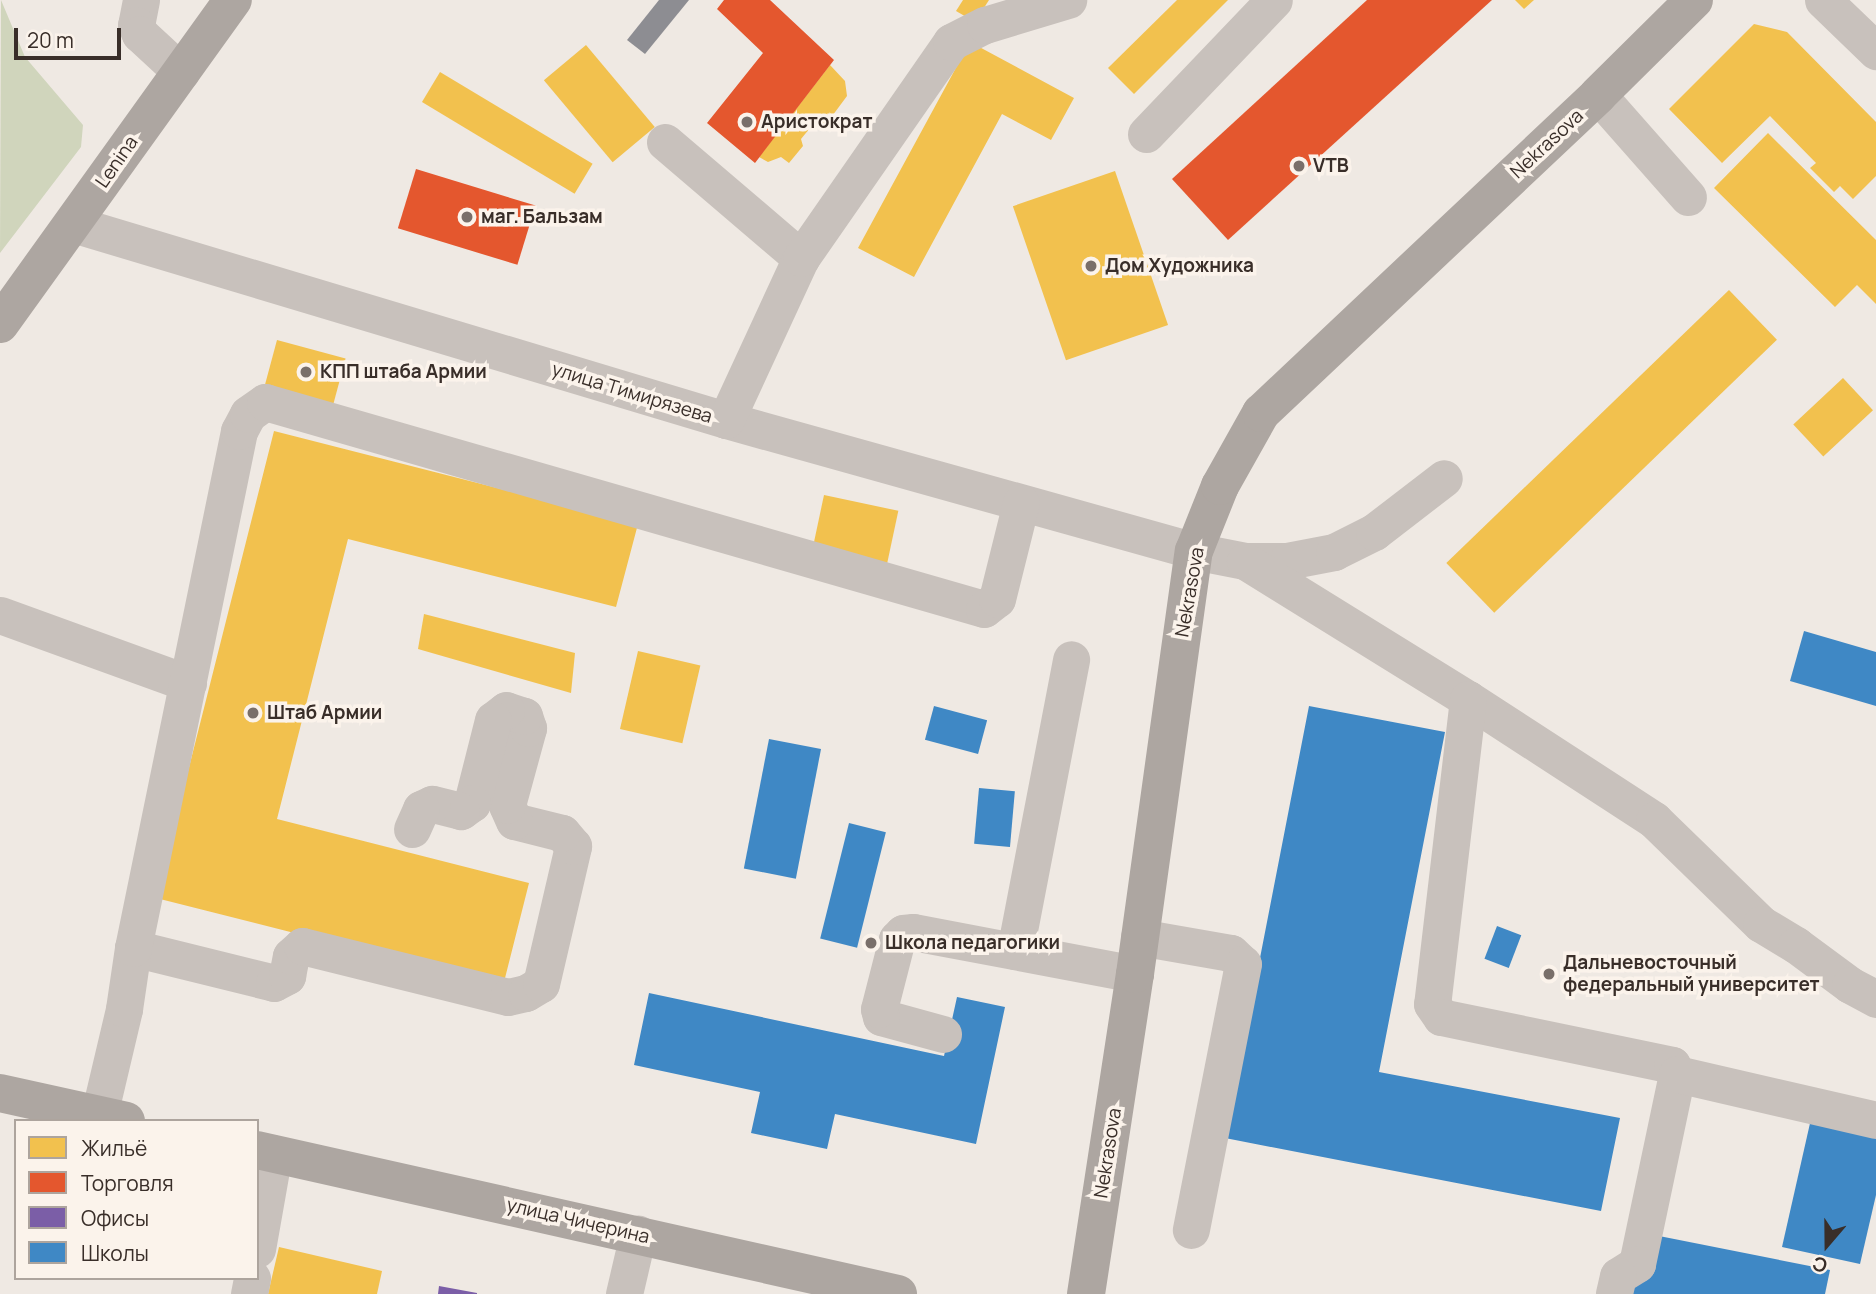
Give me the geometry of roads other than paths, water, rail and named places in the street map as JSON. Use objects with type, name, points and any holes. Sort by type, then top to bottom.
[{"type":"main road","name":"Lenina","points":[[0,324],[233,0]]},
{"type":"main road","name":"Nekrasova","points":[[1086,1294],[1194,551],[1220,486],[1261,412],[1598,95],[1694,0]]},
{"type":"main road","points":[[0,1093],[113,1118]]},
{"type":"main road","name":"улица Чичерина","points":[[266,1151],[898,1294]]},
{"type":"street","points":[[141,0],[136,25],[140,34],[181,72]]},
{"type":"street","points":[[726,421],[802,258],[951,43],[985,25],[1068,0]]},
{"type":"street","points":[[1146,134],[1274,0]]},
{"type":"street","points":[[1823,0],[1876,51]]},
{"type":"street","points":[[1598,95],[1688,197]]},
{"type":"street","points":[[665,142],[802,258]]},
{"type":"street","name":"улица Тимирязева","points":[[73,224],[726,421],[1194,551],[1245,561]]},
{"type":"street","points":[[113,1118],[133,948],[239,432],[248,414],[265,402],[984,609],[997,599],[1021,503]]},
{"type":"street","points":[[1245,561],[1287,561],[1334,552],[1374,532],[1444,478]]},
{"type":"street","points":[[1245,561],[1468,699],[1654,820],[1761,924],[1796,945],[1850,985],[1876,999]]},
{"type":"street","points":[[0,615],[188,683]]},
{"type":"street","points":[[1015,951],[1071,659]]},
{"type":"street","points":[[1468,699],[1432,1004],[1441,1017],[1672,1065],[1677,1074],[1637,1264],[1618,1276],[1614,1294]]},
{"type":"street","points":[[133,948],[274,983],[287,976],[291,956],[302,946],[508,997],[526,993],[541,984],[573,846],[562,833],[514,821],[508,805],[528,728],[524,716],[506,710],[494,720],[472,803],[461,811],[432,803],[421,809],[412,829]]},
{"type":"street","points":[[943,1034],[881,1017],[879,1009],[897,939],[903,933],[913,932],[1015,951],[1137,956],[1231,953],[1243,964],[1191,1230]]},
{"type":"street","points":[[1677,1074],[1876,1120]]},
{"type":"street","points":[[259,1227],[266,1151]]},
{"type":"street","points":[[624,1294],[638,1234]]},
{"type":"place","name":"Аристократ","points":[[747,122]]},
{"type":"place","name":"VTB","points":[[1299,166]]},
{"type":"place","name":"маг. Бальзам","points":[[467,217]]},
{"type":"place","name":"Дом Художника","points":[[1091,266]]},
{"type":"place","name":"КПП штаба Армии","points":[[306,372]]},
{"type":"place","name":"Штаб Армии","points":[[253,713]]},
{"type":"place","name":"Школа педагогики","points":[[871,943]]},
{"type":"place","name":"Дальневосточный федеральный университет","points":[[1549,974]]}]
